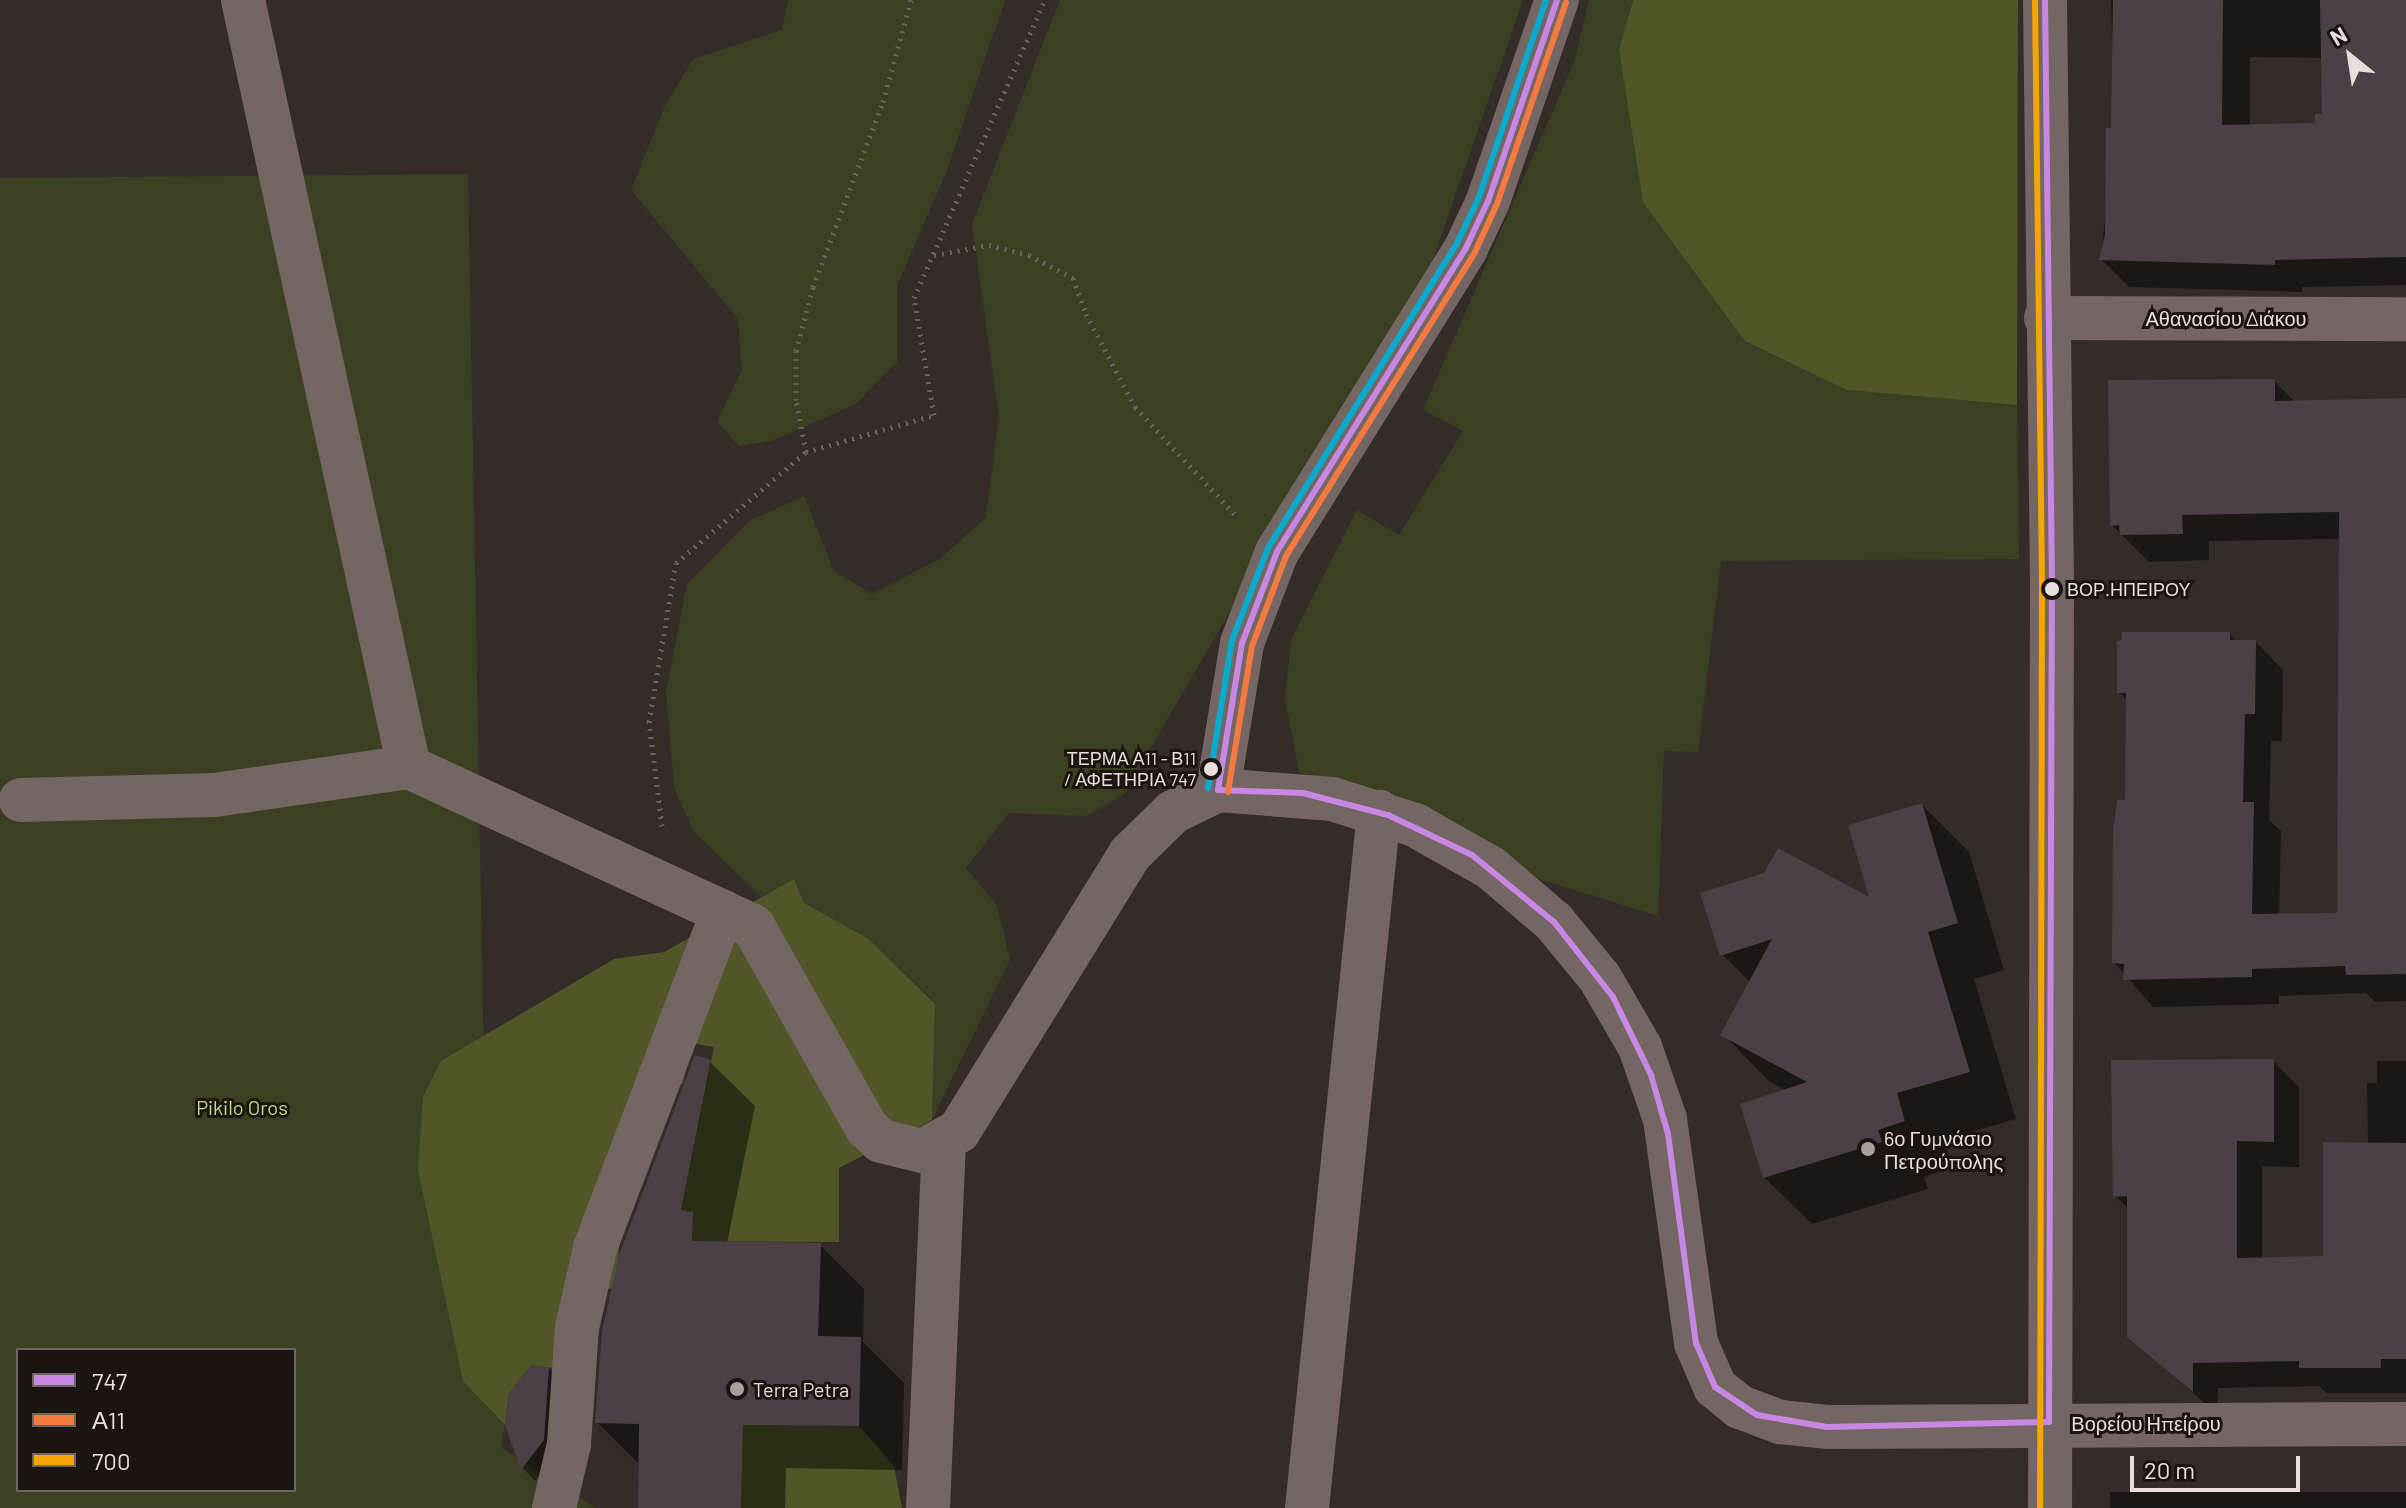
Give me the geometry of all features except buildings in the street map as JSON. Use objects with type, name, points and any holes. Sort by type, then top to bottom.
[{"type":"street","points":[[243,0],[409,767]]},
{"type":"street","points":[[21,800],[215,795],[409,767],[723,911],[762,936],[873,1135],[903,1151],[938,1146],[965,1124],[1135,846],[1180,807],[1218,790],[1242,643],[1277,552],[1466,248],[1488,201],[1557,0]]},
{"type":"street","points":[[2045,0],[2046,318],[2052,583],[2050,1508]]},
{"type":"street","name":"Αθανασίου Διάκου","points":[[2046,318],[2406,319]]},
{"type":"street","name":"Βορείου Ηπείρου","points":[[1218,790],[1303,793],[1379,812],[1472,855],[1518,889],[1571,939],[1626,1019],[1665,1119],[1696,1343],[1715,1387],[1757,1415],[1827,1427],[2049,1422],[2406,1424]]},
{"type":"street","points":[[1307,1508],[1379,812]]},
{"type":"street","points":[[554,1508],[569,1444],[577,1328],[595,1248],[723,911]]},
{"type":"street","points":[[928,1508],[938,1146]]},
{"type":"path","points":[[806,452],[796,400],[796,351],[813,287],[883,102],[911,0]]},
{"type":"path","points":[[670,887],[649,722],[676,563],[806,452],[934,415],[914,298],[1045,0]]},
{"type":"path","points":[[933,256],[989,245],[1029,255],[1073,278],[1086,314],[1135,407],[1172,451],[1222,496],[1250,535],[1277,552]]},
{"type":"green space","points":[[788,0],[1005,0],[947,170],[897,286],[897,362],[856,404],[772,441],[739,446],[717,422],[742,370],[738,319],[631,190],[665,106],[693,59],[782,30]]},
{"type":"green space","points":[[1060,0],[1523,0],[1431,266],[1124,794],[1087,816],[1009,813],[966,868],[997,905],[1010,960],[932,1120],[935,1003],[869,939],[804,903],[794,880],[761,897],[694,832],[674,788],[666,691],[687,584],[749,521],[804,496],[834,571],[872,594],[940,559],[986,517],[999,417],[972,224]]},
{"type":"green space","points":[[1589,0],[1633,0],[1619,49],[1847,390],[2017,405],[2019,559],[1721,561],[1698,752],[1664,751],[1658,916],[1539,879],[1467,832],[1299,772],[1285,699],[1291,640],[1357,510],[1399,535],[1463,431],[1423,410],[1574,62]]},
{"type":"green space","points":[[1633,0],[2018,0],[2017,405],[1847,390],[1745,341],[1643,202],[1619,49]]},
{"type":"green space","name":"Pikilo Oros","points":[[468,174],[490,1410],[505,1425],[501,1447],[596,1508],[0,1508],[0,178]]},
{"type":"green space","points":[[794,879],[804,903],[869,939],[935,1004],[932,1120],[839,1168],[839,1242],[692,1241],[693,1212],[681,1210],[714,1047],[691,1043],[683,1084],[676,1083],[619,1239],[618,1289],[595,1288],[594,1343],[551,1368],[531,1365],[509,1394],[505,1425],[463,1381],[418,1170],[423,1097],[441,1061],[614,959],[664,952]]},
{"type":"green space","points":[[743,1425],[859,1426],[894,1466],[902,1508],[741,1508]]},
{"type":"transit line","name":"Β11","points":[[1208,788],[1232,640],[1268,548],[1457,243],[1479,197],[1546,0]]},
{"type":"transit line","name":"747","points":[[1557,0],[1488,201],[1466,248],[1277,552],[1242,643],[1218,790],[1303,793],[1388,815],[1472,855],[1554,922],[1613,997],[1651,1075],[1668,1134],[1696,1343],[1715,1387],[1757,1415],[1827,1427],[2049,1422],[2052,583],[2045,0]]},
{"type":"transit line","name":"700","points":[[2035,0],[2042,583],[2040,1508]]},
{"type":"transit line","name":"Α11","points":[[1228,792],[1252,646],[1286,556],[1475,252],[1497,204],[1566,3]]},
{"type":"place","name":"ΒΟΡ.ΗΠΕΙΡΟΥ","points":[[2052,589]]},
{"type":"place","name":"ΤΕΡΜΑ Α11 - Β11 / ΑΦΕΤΗΡΙΑ 747","points":[[1211,769]]},
{"type":"place","name":"6ο Γυμνάσιο Πετρούπολης","points":[[1868,1149]]},
{"type":"place","name":"Terra Petra","points":[[737,1389]]}]
